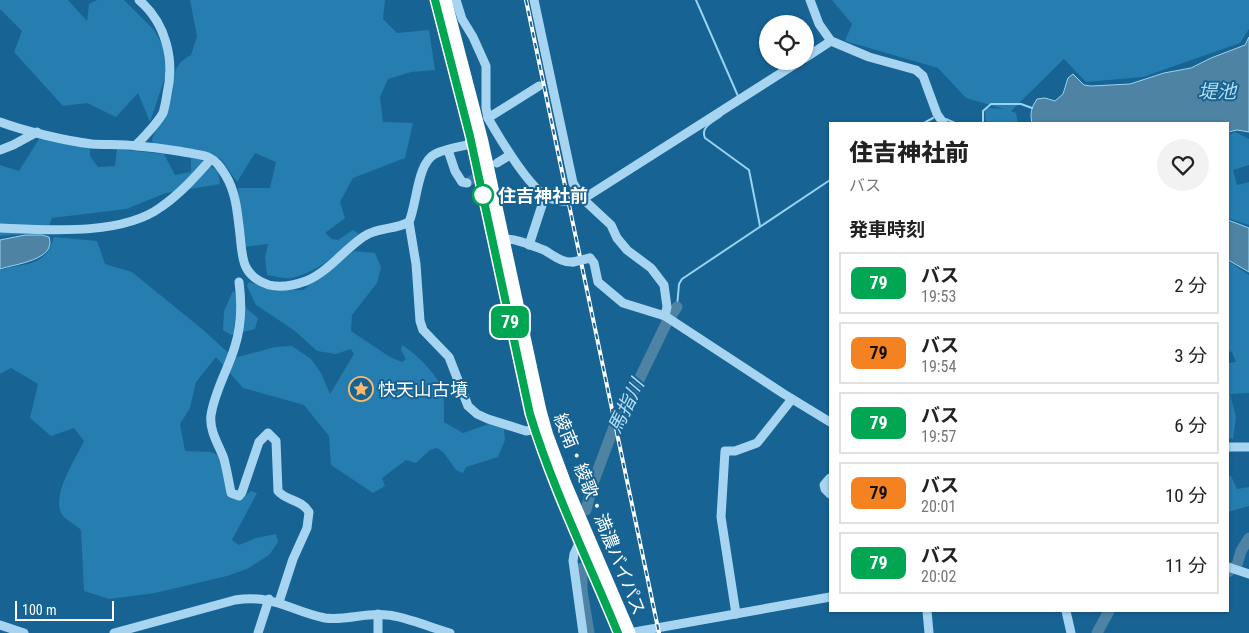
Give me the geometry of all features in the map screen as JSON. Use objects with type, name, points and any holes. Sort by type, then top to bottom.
[{"type":"highway","name":"綾南・綾歌・満濃バイパス","points":[[435,0],[477,143],[522,377],[540,429],[558,493],[618,633]]},
{"type":"highway","name":"綾南・綾歌・満濃バイパス","points":[[444,0],[477,143],[502,239],[540,429],[628,633]]},
{"type":"street","points":[[136,145],[151,130],[164,111],[170,82],[170,62],[163,33],[152,13],[139,0]]},
{"type":"street","points":[[456,0],[462,19],[473,37],[486,66],[486,108],[488,118],[510,155],[541,193],[557,200],[568,202],[583,199],[786,70]]},
{"type":"street","points":[[534,0],[573,183],[583,199],[611,225],[617,238],[627,250],[651,268],[664,285],[668,318]]},
{"type":"street","points":[[810,0],[819,24],[832,42],[869,57],[916,70],[923,76],[937,114],[943,122]]},
{"type":"street","points":[[814,53],[832,42]]},
{"type":"street","points":[[488,118],[539,86]]},
{"type":"street","points":[[0,122],[92,144],[136,145],[191,153],[211,159],[218,164],[233,189],[244,265],[251,275],[262,282],[276,286],[293,285],[307,281],[324,270],[364,236],[375,231],[403,226],[409,222]]},
{"type":"street","points":[[0,150],[37,132]]},
{"type":"street","points":[[477,143],[435,154],[425,164],[415,206],[409,222],[416,264],[420,320],[423,330],[449,357],[468,406],[477,414],[488,419],[526,431],[540,429]]},
{"type":"street","points":[[448,150],[455,172],[462,182],[467,183]]},
{"type":"street","points":[[496,163],[510,155]]},
{"type":"street","points":[[0,228],[94,229],[124,224],[151,214],[161,208],[190,182],[211,159]]},
{"type":"street","points":[[529,245],[545,196]]},
{"type":"street","points":[[502,239],[508,238],[529,245],[567,262],[590,258],[594,263],[598,282],[623,303],[668,318],[829,421]]},
{"type":"street","points":[[239,282],[242,302],[241,322],[235,348],[217,390],[211,417],[211,428],[227,471],[231,493],[239,496],[242,492],[259,442],[268,433],[276,441],[278,491],[282,496],[299,502],[308,512],[307,528],[293,559],[279,602]]},
{"type":"street","points":[[736,614],[721,517],[725,451],[735,451],[757,443],[792,399]]},
{"type":"street","points":[[1229,448],[1249,447]]},
{"type":"street","points":[[829,479],[824,485],[829,493]]},
{"type":"street","points":[[579,543],[573,561],[583,633]]},
{"type":"street","points":[[1229,567],[1249,574]]},
{"type":"street","points":[[114,633],[252,597],[279,602],[325,618],[345,619],[388,614],[450,633]]},
{"type":"street","points":[[628,633],[829,597]]},
{"type":"street","points":[[258,633],[268,599]]},
{"type":"street","points":[[927,612],[929,633]]},
{"type":"street","points":[[1066,612],[1071,633]]},
{"type":"street","points":[[378,614],[378,633]]},
{"type":"street","points":[[0,625],[24,633]]},
{"type":"shaded area","points":[[0,0],[68,0],[87,21],[89,4],[97,0],[124,0],[154,30],[163,46],[166,74],[150,122],[138,93],[116,117],[87,103],[63,106],[14,52],[22,31],[0,9]]},
{"type":"shaded area","points":[[190,0],[385,0],[383,19],[397,33],[429,30],[435,70],[411,72],[388,79],[380,97],[383,122],[413,123],[405,158],[353,178],[340,202],[345,218],[325,233],[332,239],[338,240],[353,230],[359,234],[328,261],[310,272],[290,278],[267,275],[265,258],[268,244],[244,247],[238,188],[270,188],[276,162],[255,153],[237,182],[221,159],[200,150],[153,145],[152,139],[169,102],[176,70],[191,55],[197,36]]},
{"type":"shaded area","points":[[832,0],[1249,0],[1249,29],[1240,43],[1143,77],[1086,82],[1064,59],[1011,111],[1016,113],[1018,122],[986,122],[985,111],[989,108],[1004,109],[966,98],[938,68],[845,41],[852,24]]},
{"type":"shaded area","points":[[1235,132],[1249,139],[1249,165],[1233,170],[1237,185],[1249,182],[1249,225],[1229,218],[1229,135]]},
{"type":"shaded area","points":[[39,139],[90,148],[90,156],[98,167],[115,166],[117,149],[164,154],[175,175],[191,172],[191,158],[200,159],[218,171],[220,184],[166,193],[126,209],[52,218],[47,232],[0,236],[0,165],[19,171]]},
{"type":"shaded area","points":[[54,237],[97,241],[105,264],[132,272],[202,329],[234,358],[275,347],[292,346],[311,359],[321,373],[330,394],[354,354],[351,349],[336,354],[317,351],[295,331],[256,305],[247,286],[249,282],[277,290],[303,290],[354,251],[375,253],[381,267],[377,283],[352,315],[351,331],[390,357],[402,362],[406,359],[401,350],[402,345],[424,363],[441,387],[444,400],[444,422],[463,433],[489,424],[504,429],[505,440],[498,457],[466,467],[463,473],[456,470],[444,453],[437,448],[430,450],[416,463],[406,460],[382,478],[385,486],[373,493],[331,465],[329,436],[304,405],[243,388],[216,357],[196,382],[190,408],[180,424],[185,451],[211,452],[228,460],[235,489],[246,495],[251,491],[257,493],[232,540],[239,545],[256,538],[276,534],[278,542],[269,555],[247,569],[227,576],[155,593],[109,599],[84,591],[81,530],[67,520],[61,513],[59,505],[62,486],[84,441],[74,428],[51,436],[30,418],[38,384],[11,368],[0,374],[0,270],[40,259],[46,254]]},
{"type":"shaded area","points":[[1229,262],[1249,275],[1249,393],[1230,394],[1236,417],[1233,439],[1229,438],[1229,363],[1236,362],[1232,352],[1229,351]]},
{"type":"shaded area","points":[[233,291],[247,309],[258,318],[255,329],[231,335],[223,330],[224,311]]},
{"type":"shaded area","points":[[1229,476],[1231,476],[1237,489],[1249,487],[1249,506],[1229,512]]},
{"type":"water","name":"堤池","points":[[1249,37],[1249,132],[1237,130],[1229,132],[1229,122],[1032,122],[1033,105],[1037,99],[1045,98],[1055,101],[1063,94],[1068,78],[1073,74],[1084,85],[1130,84],[1164,73],[1191,68],[1245,45]]},
{"type":"water","points":[[1229,220],[1249,228],[1249,272],[1229,261]]},
{"type":"water","points":[[25,235],[49,237],[50,245],[47,251],[33,260],[0,269],[0,240]]},
{"type":"waterway","points":[[696,0],[738,96]]},
{"type":"waterway","points":[[983,122],[983,111],[991,104],[1021,104],[1032,108]]},
{"type":"waterway","points":[[721,116],[706,128],[704,131],[705,138],[749,170],[760,226]]},
{"type":"waterway","points":[[926,122],[933,118]]},
{"type":"waterway","points":[[946,119],[953,122]]},
{"type":"waterway","points":[[677,307],[679,284],[682,279],[829,181]]},
{"type":"waterway","name":"馬指川","points":[[586,510],[593,483],[614,427],[618,423],[667,322],[677,307]]},
{"type":"waterway","points":[[1229,571],[1237,565],[1241,551],[1249,538]]},
{"type":"waterway","name":"馬指川","points":[[582,568],[582,591],[589,633]]},
{"type":"waterway","points":[[1097,633],[1108,612]]},
{"type":"tunnel","points":[[467,183],[490,168]]},
{"type":"railway","points":[[526,0],[659,633]]},
{"type":"bus line","name":"79","points":[[435,0],[470,136],[530,414],[558,493],[618,633]]},
{"type":"place","name":"住吉神社前","points":[[483,195]]},
{"type":"place","name":"快天山古墳","points":[[361,389]]}]
